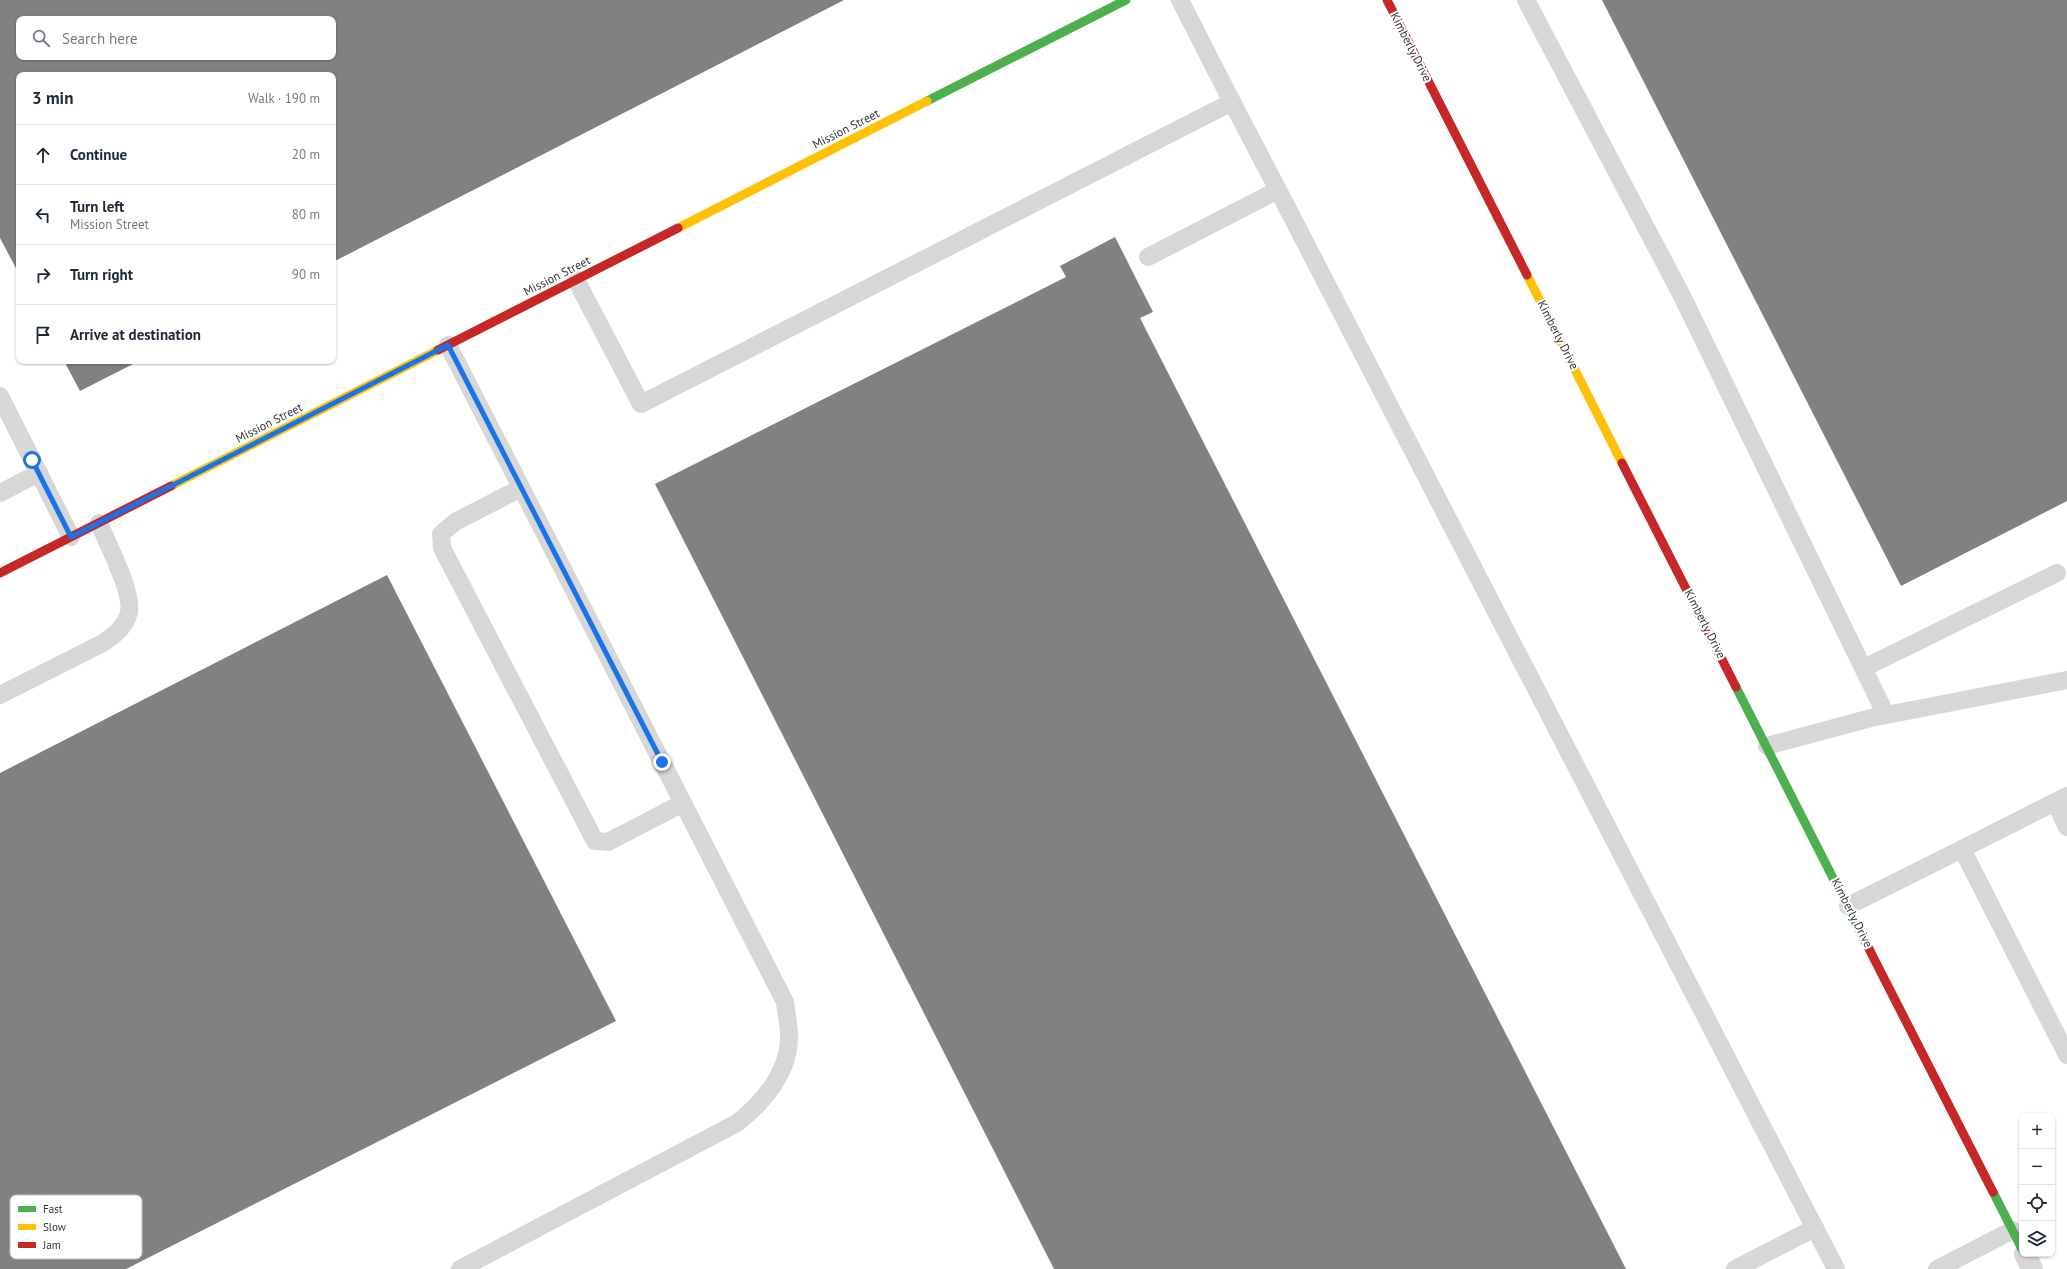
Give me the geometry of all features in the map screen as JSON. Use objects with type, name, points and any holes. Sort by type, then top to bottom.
[{"type":"street","name":"Mission Street","points":[[0,573],[1126,0]]},
{"type":"street","name":"Kimberly Drive","points":[[1387,0],[2019,1243]]},
{"type":"street","points":[[2026,1257],[2032,1269]]},
{"type":"lane","points":[[1180,0],[1836,1269]]},
{"type":"lane","points":[[1526,0],[1681,294],[1886,715]]},
{"type":"lane","points":[[576,280],[641,404],[1232,102]]},
{"type":"lane","points":[[1148,257],[1278,190]]},
{"type":"lane","points":[[448,345],[785,1002],[789,1036],[785,1061],[776,1081],[755,1109],[737,1123],[460,1269]]},
{"type":"lane","points":[[0,396],[71,537]]},
{"type":"lane","points":[[0,493],[39,473]]},
{"type":"lane","points":[[521,488],[455,522],[442,534],[442,548],[595,841],[608,842],[683,803]]},
{"type":"lane","points":[[0,694],[103,643],[116,634],[128,615],[130,598],[99,523]]},
{"type":"lane","points":[[1864,668],[2057,573]]},
{"type":"lane","points":[[1767,746],[1886,715],[2067,680]]},
{"type":"lane","points":[[1848,906],[2061,799],[2067,828]]},
{"type":"lane","points":[[1962,849],[2067,1055]]},
{"type":"lane","points":[[1735,1269],[1815,1228]]},
{"type":"lane","points":[[1937,1269],[2013,1230]]},
{"type":"building","points":[[0,0],[844,0],[336,260],[336,72],[16,72],[16,268],[0,238]]},
{"type":"building","points":[[1602,0],[2067,0],[2067,501],[1901,586]]},
{"type":"building","points":[[1115,237],[1153,312],[1140,318],[1626,1269],[1054,1269],[655,484],[1066,277],[1060,266]]},
{"type":"building","points":[[66,364],[133,364],[80,391]]},
{"type":"building","points":[[387,575],[616,1021],[126,1269],[0,1269],[0,773]]},
{"type":"traffic: fast","points":[[927,101],[1126,0]]},
{"type":"traffic: fast","points":[[1736,687],[1866,943]]},
{"type":"traffic: fast","points":[[1993,1192],[2019,1243]]},
{"type":"traffic: slow","points":[[678,228],[927,101]]},
{"type":"traffic: slow","points":[[1527,275],[1622,463]]},
{"type":"traffic: slow","points":[[171,486],[438,350]]},
{"type":"traffic: jam","points":[[1387,0],[1527,275]]},
{"type":"traffic: jam","points":[[438,350],[678,228]]},
{"type":"traffic: jam","points":[[1622,463],[1736,687]]},
{"type":"traffic: jam","points":[[0,573],[171,486]]},
{"type":"traffic: jam","points":[[1866,943],[1993,1192]]},
{"type":"route","points":[[32,460],[71,537],[448,345],[662,762]]}]
